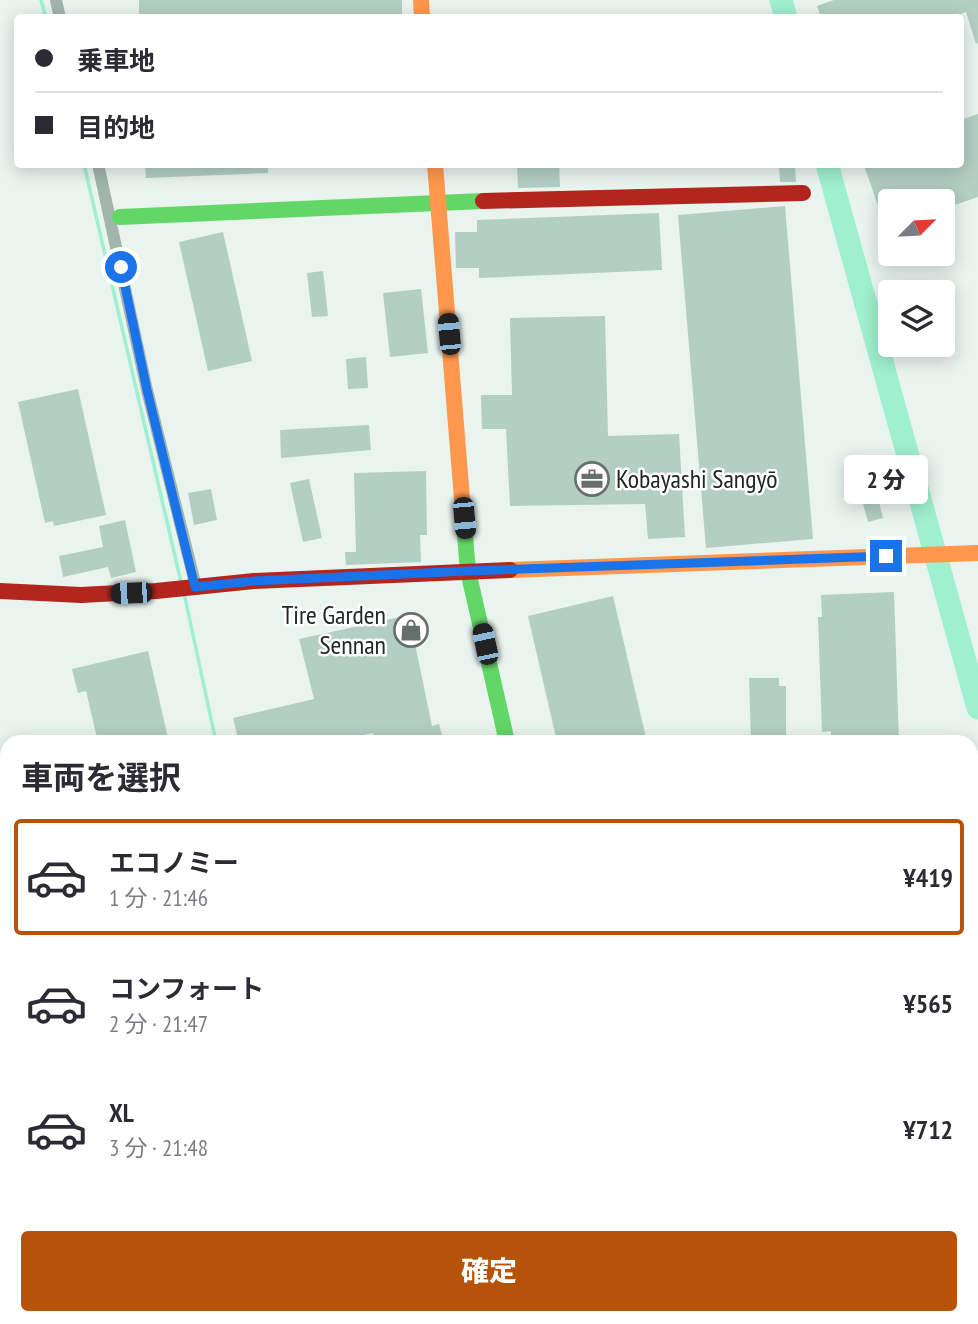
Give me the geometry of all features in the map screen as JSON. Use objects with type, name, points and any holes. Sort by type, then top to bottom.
[{"type":"street","points":[[99,168],[193,587]]},
{"type":"street","points":[[435,168],[468,571],[505,735]]},
{"type":"street","points":[[120,217],[439,202],[803,193]]},
{"type":"street","points":[[0,591],[81,595],[156,592],[254,581],[978,553]]},
{"type":"building","points":[[139,0],[402,0],[402,14],[139,14]]},
{"type":"building","points":[[834,0],[978,0],[978,43],[976,44],[966,12],[820,14],[817,6]]},
{"type":"building","points":[[978,114],[978,197],[956,205],[956,189],[878,189],[878,206],[865,168],[964,168],[964,119]]},
{"type":"building","points":[[145,168],[268,168],[268,173],[146,178]]},
{"type":"building","points":[[517,168],[559,168],[560,187],[518,188]]},
{"type":"building","points":[[779,168],[795,168],[796,182],[780,182]]},
{"type":"building","points":[[785,206],[813,539],[706,548],[678,215]]},
{"type":"building","points":[[659,213],[662,270],[479,278],[479,268],[456,268],[455,232],[477,232],[477,220]]},
{"type":"building","points":[[223,232],[252,361],[208,371],[179,242]]},
{"type":"building","points":[[323,271],[328,316],[312,317],[307,273]]},
{"type":"building","points":[[421,289],[428,353],[390,357],[383,293]]},
{"type":"building","points":[[605,316],[608,436],[679,434],[685,537],[648,539],[645,504],[510,506],[506,429],[482,429],[481,395],[512,395],[510,318]]},
{"type":"building","points":[[366,357],[368,388],[348,389],[346,359]]},
{"type":"building","points":[[78,389],[106,515],[54,526],[53,521],[45,523],[18,402]]},
{"type":"building","points":[[369,425],[371,450],[281,458],[280,430]]},
{"type":"building","points":[[869,459],[883,518],[868,522],[852,464]]},
{"type":"building","points":[[426,471],[427,535],[420,535],[421,562],[346,565],[345,552],[356,552],[354,473]]},
{"type":"building","points":[[309,479],[322,538],[303,542],[290,483]]},
{"type":"building","points":[[211,489],[217,520],[194,525],[188,493]]},
{"type":"building","points":[[125,520],[136,572],[111,578],[108,567],[63,577],[59,556],[103,547],[99,526]]},
{"type":"building","points":[[894,592],[899,735],[831,735],[831,731],[822,732],[818,617],[822,617],[821,595]]},
{"type":"building","points":[[613,596],[645,735],[555,735],[528,616]]},
{"type":"building","points":[[409,615],[432,726],[439,724],[442,735],[237,735],[233,718],[314,699],[299,639]]},
{"type":"building","points":[[148,651],[167,735],[96,735],[86,691],[78,693],[72,669]]},
{"type":"building","points":[[749,678],[779,678],[779,686],[786,686],[786,735],[751,735]]},
{"type":"waterway","points":[[41,0],[45,14]]},
{"type":"waterway","points":[[781,0],[785,14]]},
{"type":"waterway","points":[[85,168],[181,582]]},
{"type":"waterway","points":[[828,168],[978,708]]},
{"type":"waterway","points":[[184,593],[214,735]]},
{"type":"traffic: fast","points":[[120,217],[483,201]]},
{"type":"traffic: fast","points":[[462,499],[468,571],[505,735]]},
{"type":"traffic: slow","points":[[421,0],[422,14]]},
{"type":"traffic: slow","points":[[435,168],[462,499]]},
{"type":"traffic: slow","points":[[510,570],[978,553]]},
{"type":"traffic: jam","points":[[483,201],[803,193]]},
{"type":"traffic: jam","points":[[0,591],[81,595],[254,581],[510,570]]},
{"type":"place","name":"Kobayashi Sangyō","points":[[592,479]]},
{"type":"place","name":"Tire Garden Sennan","points":[[411,630]]},
{"type":"route","points":[[121,267],[147,390],[195,587],[254,581],[468,571],[886,556]]}]
